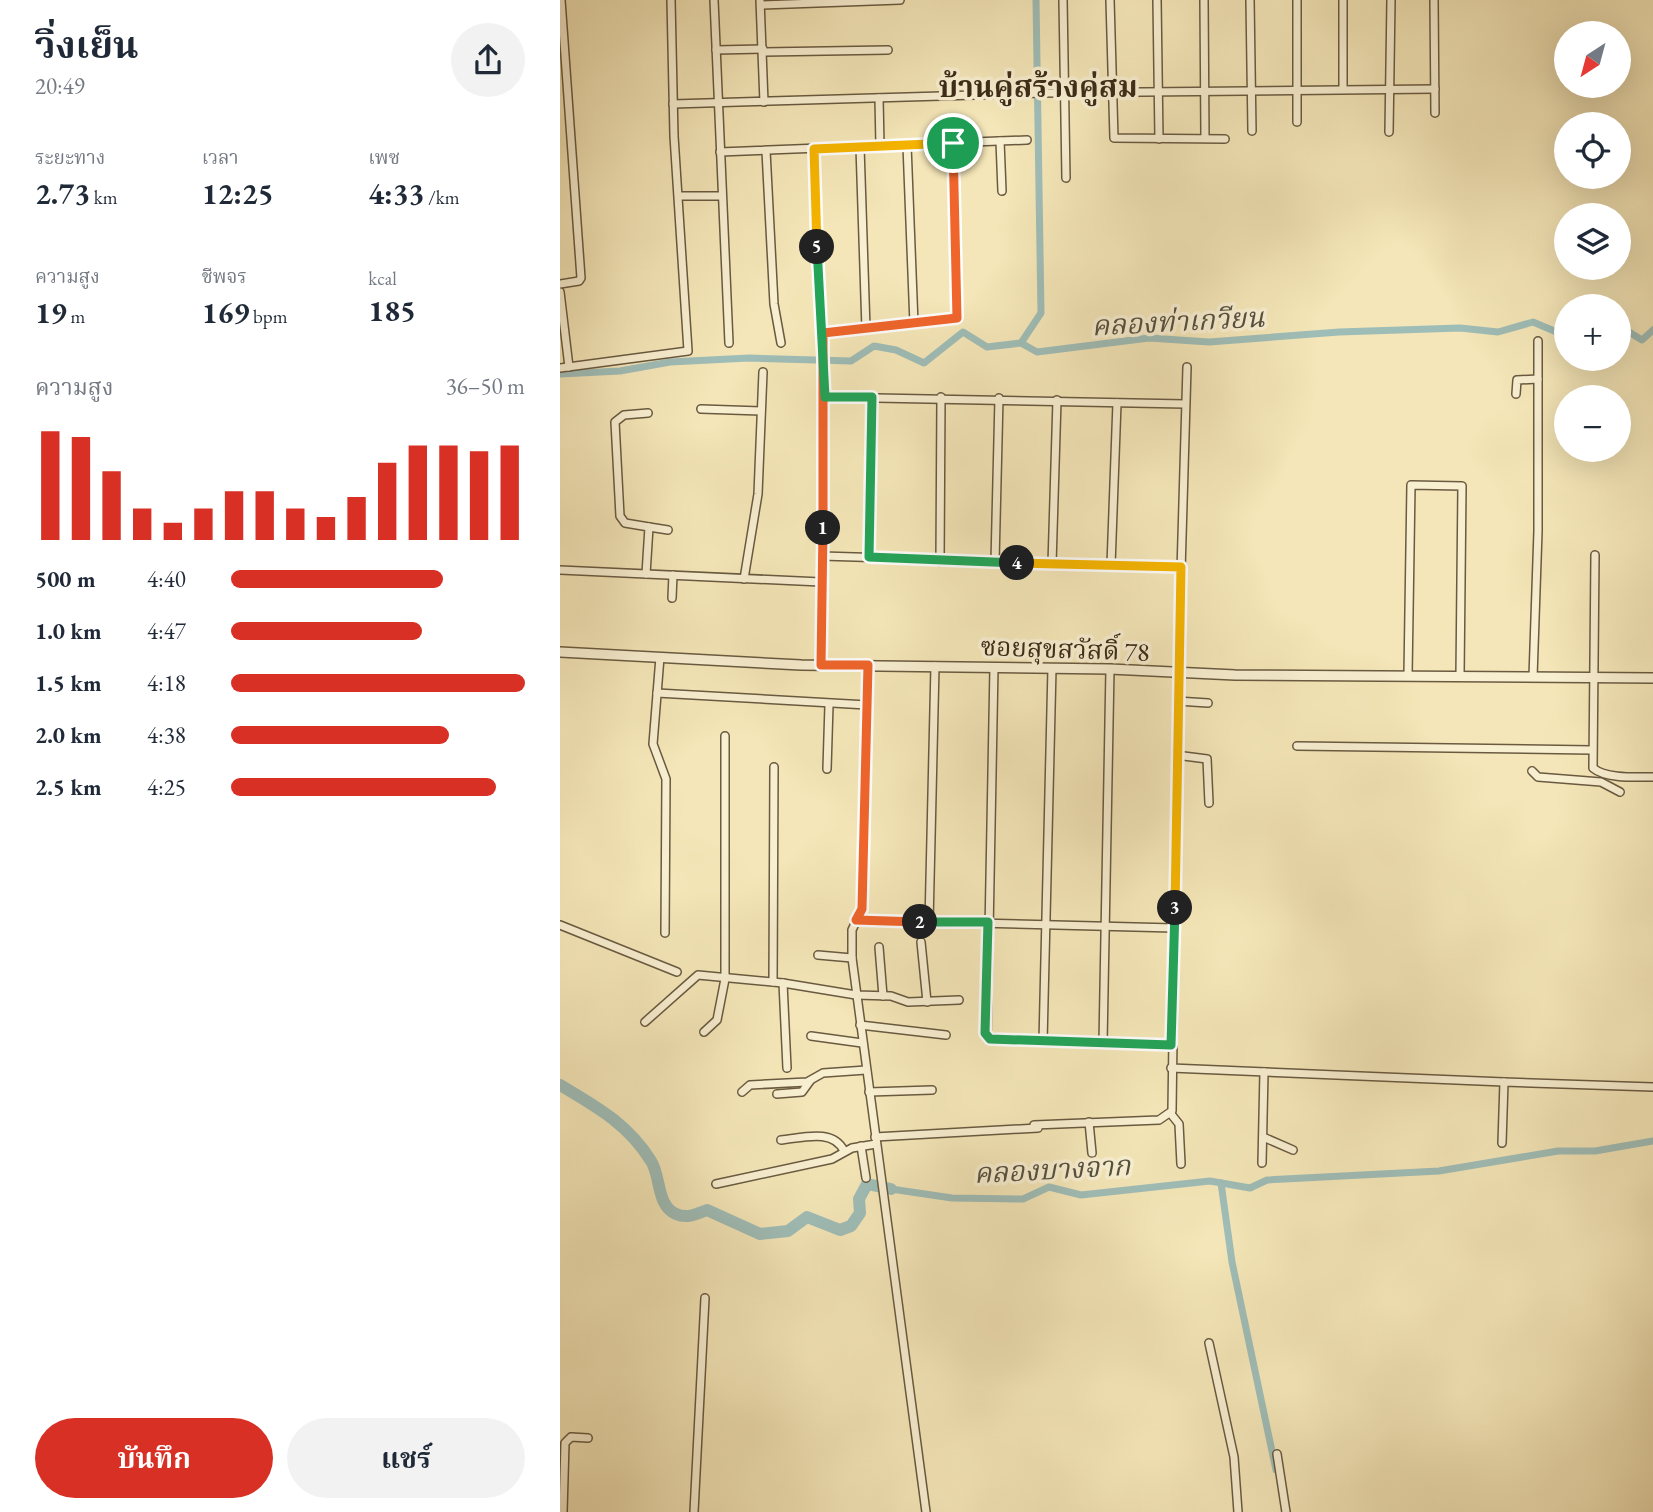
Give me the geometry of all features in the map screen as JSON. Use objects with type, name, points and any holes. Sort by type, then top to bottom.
[{"type":"street","points":[[560,284],[579,281],[581,278],[561,0]]},
{"type":"street","points":[[560,368],[688,351],[673,104],[671,0]]},
{"type":"street","points":[[714,0],[729,343]]},
{"type":"street","points":[[764,102],[760,3],[900,0]]},
{"type":"street","points":[[1063,0],[1066,178]]},
{"type":"street","points":[[1110,0],[1114,138],[1225,139]]},
{"type":"street","points":[[1157,0],[1160,139]]},
{"type":"street","points":[[1204,0],[1205,138]]},
{"type":"street","points":[[1250,0],[1252,131]]},
{"type":"street","points":[[1297,0],[1297,122]]},
{"type":"street","points":[[1343,0],[1343,89]]},
{"type":"street","points":[[1389,132],[1391,0]]},
{"type":"street","points":[[1434,0],[1435,113]]},
{"type":"street","points":[[716,50],[888,50]]},
{"type":"street","points":[[673,104],[1033,93],[1435,89]]},
{"type":"street","points":[[880,98],[880,146]]},
{"type":"street","points":[[720,152],[1027,140]]},
{"type":"street","points":[[1000,141],[1002,191]]},
{"type":"street","points":[[823,333],[953,320],[958,317],[953,143]]},
{"type":"street","points":[[907,145],[914,324]]},
{"type":"street","points":[[860,147],[866,329]]},
{"type":"street","points":[[814,149],[817,279],[825,370],[821,665]]},
{"type":"street","points":[[766,150],[774,303],[781,343]]},
{"type":"street","points":[[679,196],[722,196]]},
{"type":"street","points":[[560,292],[569,367]]},
{"type":"street","points":[[1532,677],[1538,341]]},
{"type":"street","points":[[1181,1164],[1179,1124],[1171,1114],[1171,1045],[1177,701],[1187,367]]},
{"type":"street","points":[[744,579],[758,494],[763,372]]},
{"type":"street","points":[[1516,394],[1517,380],[1538,379]]},
{"type":"street","points":[[825,397],[999,398],[1185,404]]},
{"type":"street","points":[[869,557],[872,397]]},
{"type":"street","points":[[940,562],[941,397]]},
{"type":"street","points":[[995,562],[999,398]]},
{"type":"street","points":[[1052,564],[1057,400]]},
{"type":"street","points":[[1111,565],[1117,403]]},
{"type":"street","points":[[701,409],[761,411]]},
{"type":"street","points":[[649,413],[624,415],[615,422],[620,516],[625,523],[668,530]]},
{"type":"street","points":[[1408,675],[1410,485],[1462,486],[1460,676]]},
{"type":"street","points":[[646,574],[649,527]]},
{"type":"street","points":[[1591,781],[1595,771],[1592,750],[1592,676],[1595,555]]},
{"type":"street","points":[[822,556],[940,562],[1181,567]]},
{"type":"street","points":[[560,570],[821,582]]},
{"type":"street","points":[[672,598],[673,575]]},
{"type":"street","name":"ซอยสุขสวัสดิ์ 78","points":[[560,652],[821,665],[1110,669],[1178,673],[1645,677]]},
{"type":"street","points":[[660,657],[653,744],[666,779],[666,933]]},
{"type":"street","points":[[868,665],[862,909],[852,930],[852,958],[926,1512]]},
{"type":"street","points":[[929,923],[935,666]]},
{"type":"street","points":[[994,667],[987,1037],[1043,1042],[1171,1045]]},
{"type":"street","points":[[1043,1042],[1052,668]]},
{"type":"street","points":[[1103,1042],[1110,669]]},
{"type":"street","points":[[657,693],[829,705],[867,705]]},
{"type":"street","points":[[1177,701],[1208,703]]},
{"type":"street","points":[[827,769],[829,705]]},
{"type":"street","points":[[704,1032],[716,1023],[725,979],[725,736]]},
{"type":"street","points":[[1297,746],[1592,750]]},
{"type":"street","points":[[1176,755],[1207,759],[1209,803]]},
{"type":"street","points":[[773,982],[774,767]]},
{"type":"street","points":[[1532,771],[1538,777],[1608,784],[1620,792]]},
{"type":"street","points":[[1595,771],[1653,777]]},
{"type":"street","points":[[856,920],[1174,928]]},
{"type":"street","points":[[560,925],[677,972]]},
{"type":"street","points":[[921,942],[927,1002]]},
{"type":"street","points":[[879,947],[883,996]]},
{"type":"street","points":[[818,955],[852,958]]},
{"type":"street","points":[[646,1022],[698,975],[783,983],[856,995],[883,996],[908,1002],[959,1000]]},
{"type":"street","points":[[783,983],[787,1068]]},
{"type":"street","points":[[860,1025],[946,1035]]},
{"type":"street","points":[[811,1036],[862,1043]]},
{"type":"street","points":[[1171,1068],[1650,1087]]},
{"type":"street","points":[[777,1094],[802,1092],[810,1081],[823,1073],[866,1070]]},
{"type":"street","points":[[1262,1163],[1264,1072]]},
{"type":"street","points":[[742,1092],[750,1085],[810,1081]]},
{"type":"street","points":[[1502,1143],[1504,1082]]},
{"type":"street","points":[[869,1092],[932,1090]]},
{"type":"street","points":[[1034,1125],[1159,1120],[1171,1114]]},
{"type":"street","points":[[1089,1122],[1092,1153]]},
{"type":"street","points":[[716,1184],[832,1158],[875,1141],[1072,1126]]},
{"type":"street","points":[[781,1140],[822,1136],[838,1142],[844,1151]]},
{"type":"street","points":[[1263,1138],[1293,1150]]},
{"type":"street","points":[[861,1146],[866,1178]]},
{"type":"street","points":[[694,1512],[705,1298]]},
{"type":"street","points":[[1209,1343],[1234,1457],[1238,1512]]},
{"type":"street","points":[[563,1512],[565,1443],[571,1437],[589,1438]]},
{"type":"street","points":[[1277,1454],[1286,1512]]},
{"type":"waterway","points":[[1021,343],[1041,313],[1036,0]]},
{"type":"waterway","name":"คลองท่าเกวียน","points":[[560,374],[620,371],[670,362],[749,358],[851,361],[874,346],[896,350],[924,363],[963,332],[987,347],[1021,343],[1037,352],[1149,338],[1209,342],[1339,332],[1460,328],[1498,332],[1533,322],[1554,331]]},
{"type":"waterway","name":"คลองท่าเกวียน","points":[[1631,333],[1642,340],[1653,330]]},
{"type":"waterway","name":"คลองบางจาก","points":[[560,1085],[622,1126],[642,1148],[654,1167],[665,1204],[676,1214],[692,1215],[707,1210],[760,1234],[788,1231],[807,1217],[840,1230],[851,1226],[860,1213],[859,1199],[867,1184],[891,1189]]},
{"type":"waterway","name":"คลองบางจาก","points":[[891,1189],[952,1198],[1023,1199],[1049,1187],[1081,1195],[1210,1181],[1250,1188],[1267,1180],[1439,1171],[1558,1151],[1595,1151],[1653,1141]]},
{"type":"waterway","points":[[1221,1183],[1232,1262],[1276,1470]]},
{"type":"district","name":"บ้านคู่สร้างคู่สม","points":[[1038,87]]},
{"type":"route","points":[[953,143],[814,149],[817,279],[823,333],[825,370],[825,397],[872,397],[869,557],[940,562],[1181,567],[1171,1045],[990,1039],[985,1033],[988,922],[856,920],[862,909],[868,665],[821,665],[825,397],[823,333],[957,318],[953,143]]}]
